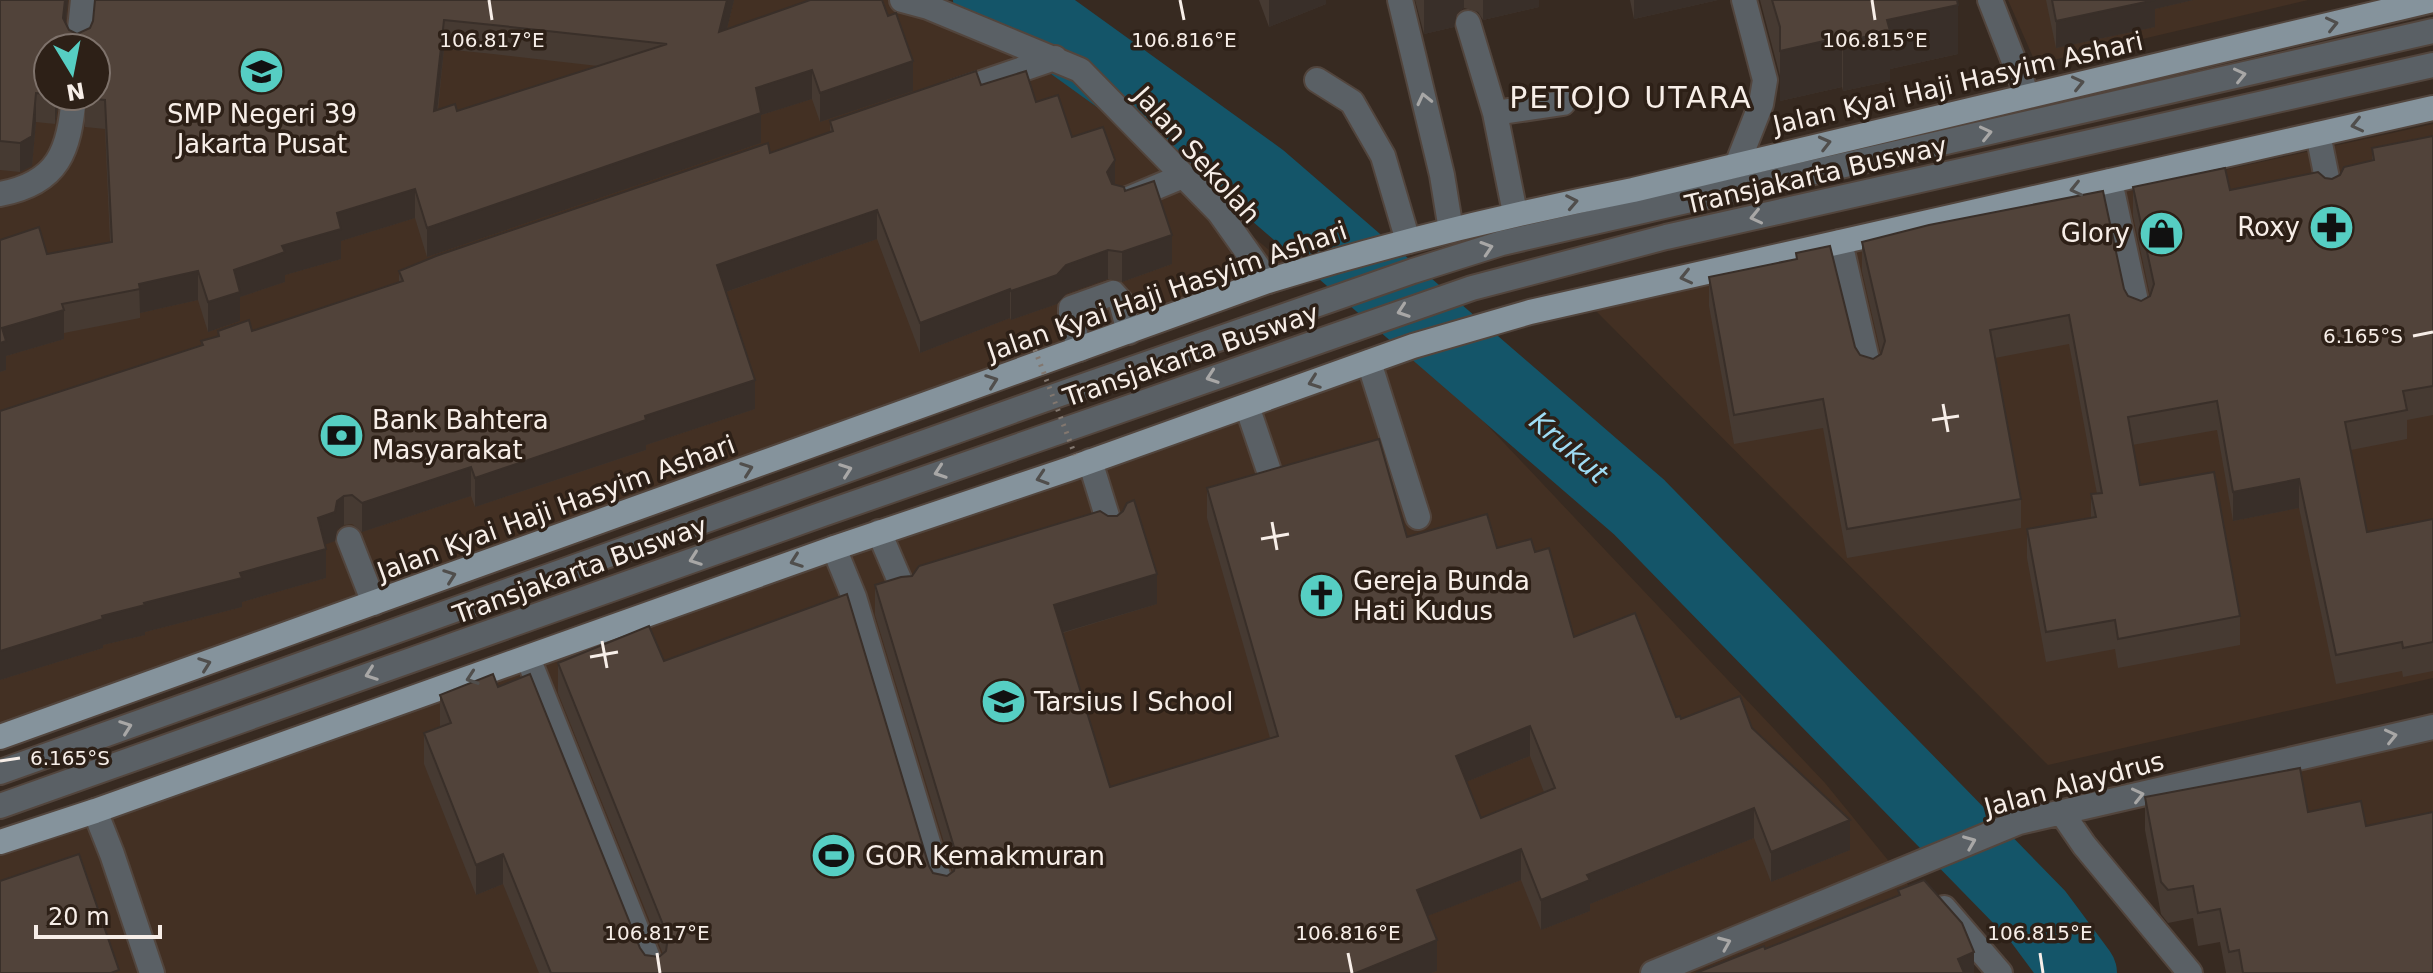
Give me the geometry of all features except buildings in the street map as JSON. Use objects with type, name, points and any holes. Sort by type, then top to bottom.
[{"type":"main road","name":"Jalan Kyai Haji Hasyim Ashari","points":[[0,737],[1268,281],[1320,265],[1515,213],[1633,190],[2027,95],[2368,7],[2433,0]]},
{"type":"main road","points":[[0,842],[528,658],[1083,458],[1247,406],[1466,330],[1530,312],[2433,108]]},
{"type":"street","points":[[80,32],[83,0]]},
{"type":"street","name":"Jalan Sekolah","points":[[902,0],[928,7],[1080,70],[1219,212],[1268,281]]},
{"type":"street","points":[[1400,0],[1442,175],[1451,230]]},
{"type":"street","points":[[1737,165],[1761,104],[1765,80],[1744,0]]},
{"type":"street","points":[[1990,0],[2027,95]]},
{"type":"street","points":[[1468,23],[1495,113],[1515,213]]},
{"type":"street","name":"Transjakarta Busway","points":[[0,772],[1043,400],[1502,243],[2433,31]]},
{"type":"street","points":[[928,101],[1055,58]]},
{"type":"street","name":"Transjakarta Busway","points":[[0,806],[1441,298],[1527,272],[1666,237],[2433,65]]},
{"type":"street","points":[[1317,80],[1352,102],[1383,156],[1398,244]]},
{"type":"street","points":[[1495,113],[1563,103]]},
{"type":"street","points":[[0,194],[23,190],[55,168],[70,130],[72,112]]},
{"type":"street","points":[[2318,134],[2330,193]]},
{"type":"street","points":[[1122,202],[1183,176]]},
{"type":"street","points":[[2110,181],[2139,315]]},
{"type":"street","points":[[1840,242],[1870,373]]},
{"type":"street","points":[[1080,349],[1071,320],[1071,308],[1113,293],[1121,302],[1129,332]]},
{"type":"street","points":[[1369,362],[1418,517]]},
{"type":"street","points":[[1247,406],[1268,468]]},
{"type":"street","points":[[1083,458],[1112,532]]},
{"type":"street","points":[[879,532],[905,593]]},
{"type":"street","points":[[349,539],[374,603]]},
{"type":"street","points":[[834,548],[854,597],[943,892]]},
{"type":"street","points":[[528,658],[654,973]]},
{"type":"street","name":"Jalan Alaydrus","points":[[1653,973],[2019,822],[2433,727]]},
{"type":"street","points":[[95,811],[152,973]]},
{"type":"street","points":[[2062,813],[2084,845],[2190,973]]},
{"type":"street","points":[[1915,864],[2000,973]]},
{"type":"path","points":[[1032,342],[1083,458]]},
{"type":"shaded area","points":[[0,0],[905,0],[1041,59],[1293,270],[0,727]]},
{"type":"shaded area","points":[[2008,0],[2308,0],[2036,64]]},
{"type":"shaded area","points":[[2433,124],[2433,678],[2048,765],[1594,309]]},
{"type":"shaded area","points":[[1405,338],[1825,783],[1962,951],[1970,973],[0,973],[0,841]]},
{"type":"shaded area","points":[[2433,712],[2433,973],[2167,788]]},
{"type":"waterway","name":"Krukut","points":[[990,0],[1038,19],[1260,179],[1639,507],[2037,915],[2080,973]]},
{"type":"place","name":"SMP Negeri 39 Jakarta Pusat","points":[[262,71]]},
{"type":"place","name":"Roxy","points":[[2331,227]]},
{"type":"place","name":"Glory","points":[[2161,233]]},
{"type":"place","name":"Bank Bahtera Masyarakat","points":[[341,435]]},
{"type":"place","name":"Gereja Bunda Hati Kudus","points":[[1322,596]]},
{"type":"place","name":"Tarsius I School","points":[[1003,702]]},
{"type":"place","name":"GOR Kemakmuran","points":[[834,856]]},
{"type":"district","name":"PETOJO UTARA","points":[[1631,98]]}]
